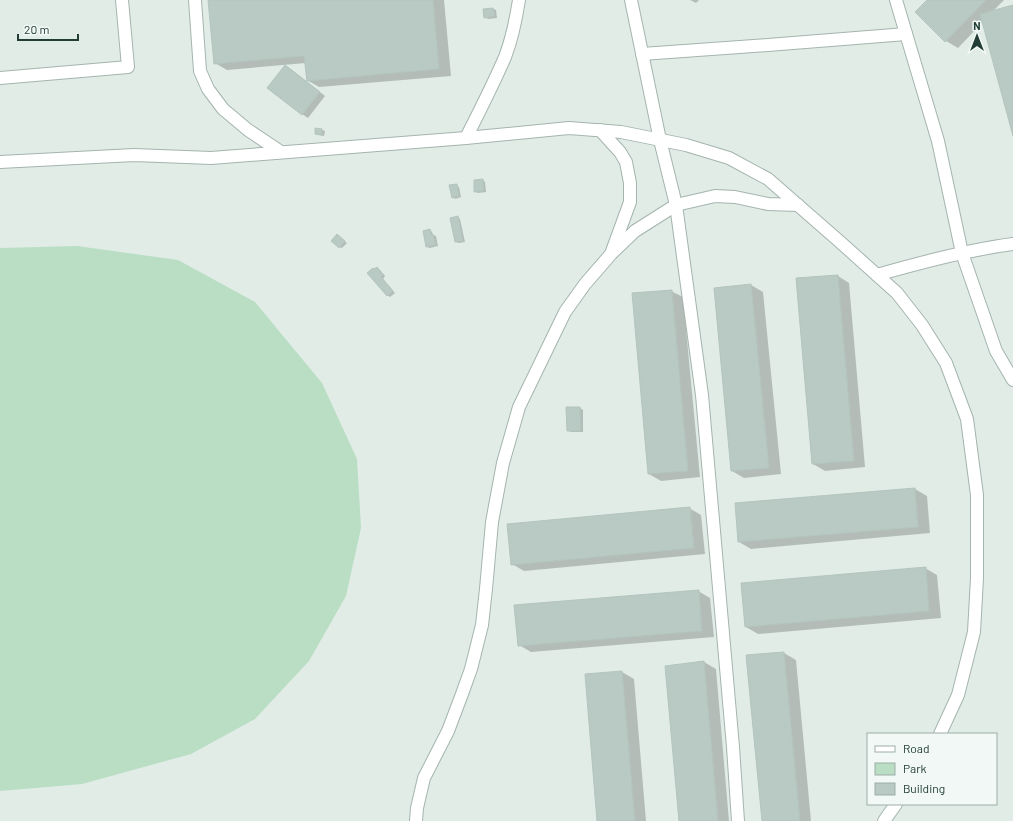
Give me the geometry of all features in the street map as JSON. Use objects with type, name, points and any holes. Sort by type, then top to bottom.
[{"type":"lane","points":[[0,78],[128,67],[122,0]]},
{"type":"lane","points":[[195,0],[200,71],[208,89],[223,109],[248,130],[281,152]]},
{"type":"lane","points":[[466,138],[491,89],[505,56],[515,23],[519,0]]},
{"type":"lane","points":[[631,0],[660,140],[676,205],[702,395],[733,746],[738,821]]},
{"type":"lane","points":[[896,0],[938,141],[962,253],[996,351],[1013,380]]},
{"type":"lane","points":[[642,54],[906,34]]},
{"type":"lane","points":[[0,162],[134,155],[211,158],[466,138],[569,128],[621,132],[686,145],[728,158],[768,179],[897,293],[918,320],[946,363],[967,419],[977,495],[977,578],[974,632],[958,695],[940,733]]},
{"type":"lane","points":[[600,130],[620,152],[626,162],[630,183],[630,202],[612,254]]},
{"type":"lane","points":[[416,821],[417,808],[424,778],[454,716],[471,669],[482,625],[492,522],[503,463],[519,407],[565,312],[585,284],[612,254],[636,231],[676,205],[716,196],[735,197],[768,204],[798,205]]},
{"type":"lane","points":[[877,274],[946,256],[989,247],[1013,244]]},
{"type":"lane","points":[[884,821],[895,805]]},
{"type":"green space","points":[[77,246],[178,260],[255,302],[322,383],[357,459],[361,528],[346,596],[309,661],[255,719],[191,754],[82,784],[0,791],[0,248]]},
{"type":"building","points":[[208,0],[433,0],[439,69],[307,81],[304,56],[214,64]]},
{"type":"building","points":[[927,0],[986,0],[945,42],[915,12]]},
{"type":"building","points":[[1013,5],[1013,136],[980,14]]},
{"type":"building","points":[[493,8],[495,16],[484,18],[483,9]]},
{"type":"building","points":[[285,65],[320,92],[302,115],[267,88]]},
{"type":"building","points":[[315,128],[322,129],[322,135],[315,134]]},
{"type":"building","points":[[483,179],[484,191],[474,192],[474,180]]},
{"type":"building","points":[[457,184],[459,196],[452,198],[449,185]]},
{"type":"building","points":[[458,216],[463,241],[455,242],[450,218]]},
{"type":"building","points":[[430,229],[436,245],[426,247],[423,231]]},
{"type":"building","points":[[337,234],[345,241],[339,248],[331,241]]},
{"type":"building","points":[[377,267],[383,275],[381,277],[393,291],[387,296],[367,273],[373,268],[374,269]]},
{"type":"building","points":[[838,275],[854,461],[812,464],[796,278]]},
{"type":"building","points":[[751,284],[769,468],[731,471],[714,288]]},
{"type":"building","points":[[672,290],[688,471],[648,474],[632,293]]},
{"type":"building","points":[[566,407],[580,407],[581,431],[567,431]]},
{"type":"building","points":[[915,488],[918,527],[738,542],[735,503]]},
{"type":"building","points":[[690,507],[694,548],[511,565],[507,524]]},
{"type":"building","points":[[926,567],[929,611],[745,627],[741,583]]},
{"type":"building","points":[[699,590],[702,631],[518,646],[514,605]]},
{"type":"building","points":[[784,652],[800,821],[762,821],[746,655]]},
{"type":"building","points":[[704,661],[718,821],[679,821],[665,666]]},
{"type":"building","points":[[622,671],[635,821],[597,821],[585,674]]}]
